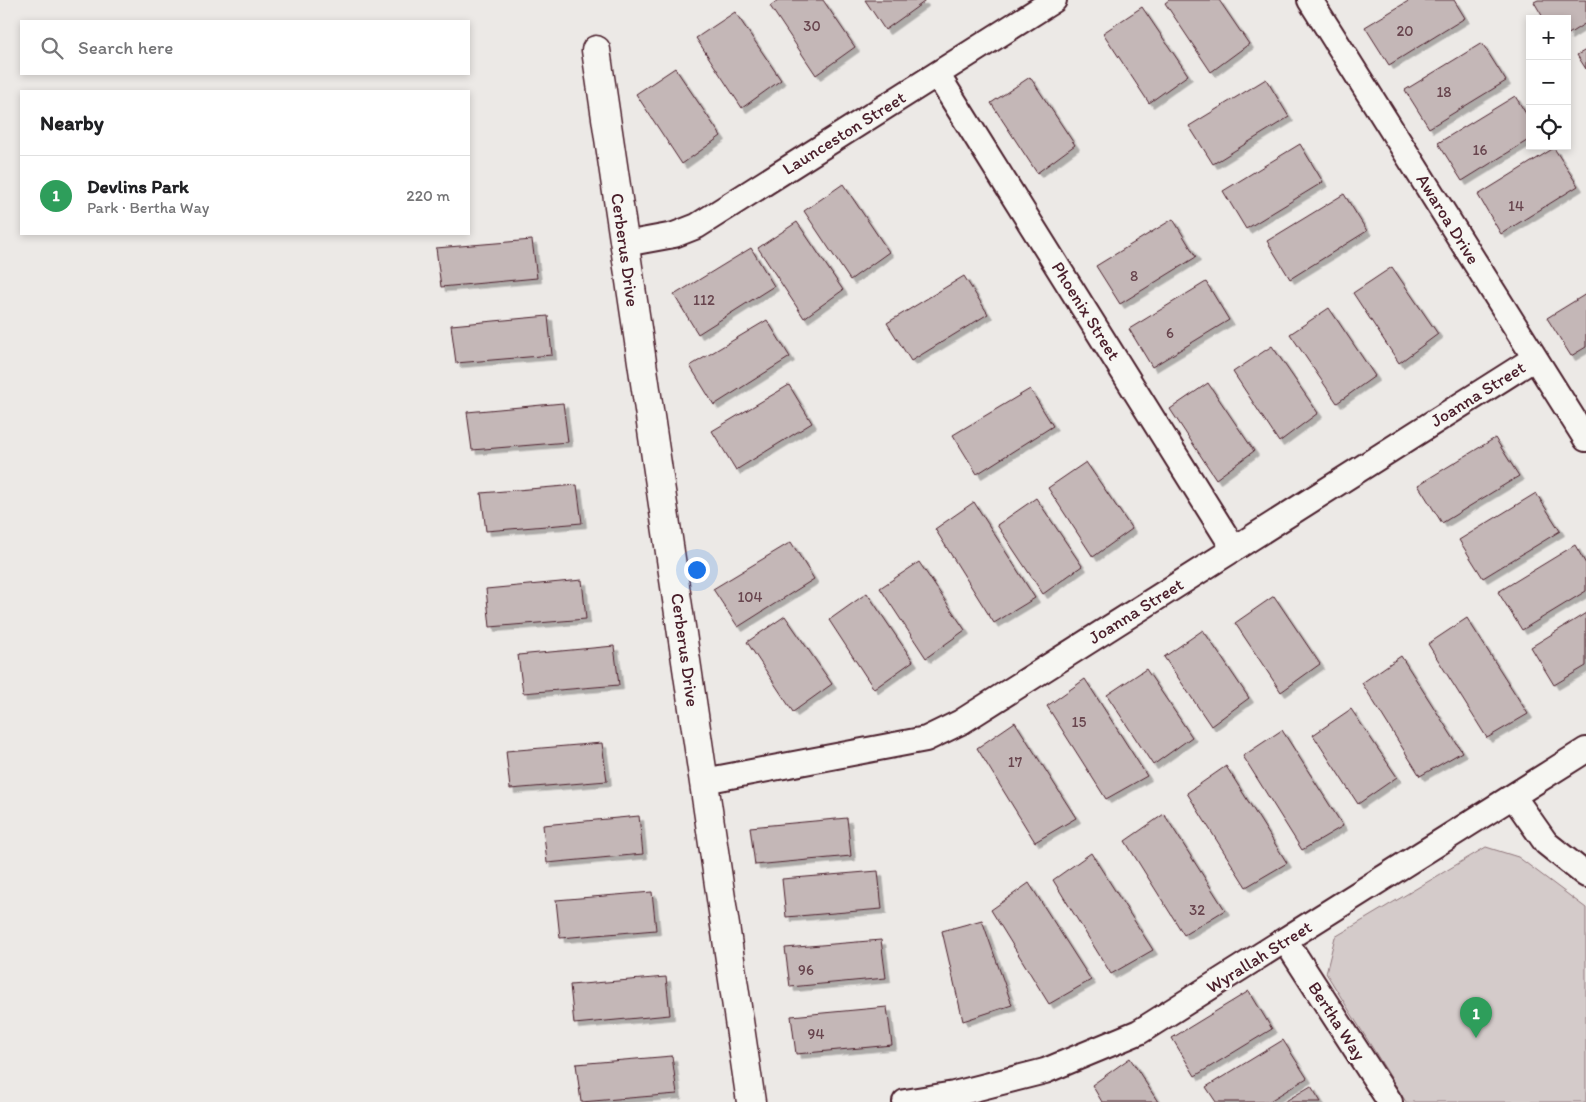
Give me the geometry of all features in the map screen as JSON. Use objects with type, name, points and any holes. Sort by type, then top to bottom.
[{"type":"street","name":"Launceston Street","points":[[625,244],[674,235],[697,226],[1054,0]]},
{"type":"street","name":"Awaroa Drive","points":[[1310,0],[1586,439]]},
{"type":"street","name":"Cerberus Drive","points":[[596,50],[752,1102]]},
{"type":"street","name":"Phoenix Street","points":[[937,74],[1234,549]]},
{"type":"street","name":"Joanna Street","points":[[704,781],[926,738],[962,722],[1535,358]]},
{"type":"street","name":"Wyrallah Street","points":[[905,1102],[954,1094],[1045,1071],[1139,1032],[1586,750]]},
{"type":"street","points":[[1513,796],[1546,843],[1586,874]]},
{"type":"street","name":"Bertha Way","points":[[1285,940],[1390,1102]]},
{"type":"shaded area","points":[[1486,847],[1518,857],[1586,908],[1586,1102],[1406,1102],[1326,973],[1335,937]]},
{"type":"building","points":[[778,0],[823,0],[855,47],[816,75],[770,6]]},
{"type":"building","points":[[865,0],[923,0],[924,2],[885,30]]},
{"type":"building","points":[[1169,0],[1219,0],[1249,44],[1211,72],[1165,3]]},
{"type":"building","points":[[1410,0],[1454,0],[1465,18],[1389,65],[1365,27]]},
{"type":"building","points":[[1538,0],[1586,0],[1586,23],[1571,32],[1571,15],[1542,15],[1534,2]]},
{"type":"building","points":[[1142,7],[1188,75],[1149,103],[1103,33]]},
{"type":"building","points":[[735,12],[781,80],[742,108],[696,38]]},
{"type":"building","points":[[1482,43],[1506,81],[1429,128],[1405,90]]},
{"type":"building","points":[[1586,50],[1586,69],[1577,55]]},
{"type":"building","points":[[675,68],[721,136],[682,164],[636,94]]},
{"type":"building","points":[[1030,77],[1075,145],[1037,173],[991,103]]},
{"type":"building","points":[[1266,79],[1289,117],[1213,164],[1189,126]]},
{"type":"building","points":[[1515,96],[1526,114],[1526,141],[1462,181],[1438,143]]},
{"type":"building","points":[[1300,144],[1323,182],[1246,229],[1223,191]]},
{"type":"building","points":[[1551,150],[1555,150],[1578,186],[1501,234],[1478,195]]},
{"type":"building","points":[[843,184],[889,252],[850,280],[804,211]]},
{"type":"building","points":[[1344,194],[1367,231],[1290,279],[1267,241]]},
{"type":"building","points":[[1173,219],[1196,257],[1120,304],[1096,266]]},
{"type":"building","points":[[797,222],[843,290],[804,318],[758,248]]},
{"type":"building","points":[[532,240],[537,278],[441,287],[436,248]]},
{"type":"building","points":[[751,248],[774,286],[698,334],[674,295]]},
{"type":"building","points":[[1392,267],[1438,334],[1399,363],[1353,293]]},
{"type":"building","points":[[964,276],[988,314],[911,361],[887,323]]},
{"type":"building","points":[[1206,282],[1229,320],[1152,367],[1129,329]]},
{"type":"building","points":[[1586,294],[1586,347],[1571,356],[1547,318]]},
{"type":"building","points":[[1329,308],[1375,376],[1337,403],[1290,334]]},
{"type":"building","points":[[548,316],[552,355],[456,363],[451,325]]},
{"type":"building","points":[[767,320],[790,357],[714,405],[690,366]]},
{"type":"building","points":[[1272,346],[1318,413],[1279,442],[1233,372]]},
{"type":"building","points":[[1208,383],[1254,451],[1216,479],[1170,409]]},
{"type":"building","points":[[789,385],[812,423],[736,470],[712,431]]},
{"type":"building","points":[[1030,389],[1053,426],[977,474],[953,435]]},
{"type":"building","points":[[563,403],[568,442],[472,450],[467,412]]},
{"type":"building","points":[[1495,438],[1519,476],[1442,523],[1418,485]]},
{"type":"building","points":[[1086,462],[1132,529],[1093,557],[1048,488]]},
{"type":"building","points":[[577,485],[582,523],[486,531],[481,493]]},
{"type":"building","points":[[1536,493],[1560,531],[1483,578],[1459,540]]},
{"type":"building","points":[[1036,498],[1082,566],[1043,594],[997,525]]},
{"type":"building","points":[[974,502],[1035,598],[994,623],[935,529]]},
{"type":"building","points":[[791,542],[814,579],[738,627],[713,589]]},
{"type":"building","points":[[1575,545],[1586,564],[1586,591],[1522,630],[1498,592]]},
{"type":"building","points":[[919,562],[965,630],[926,658],[880,588]]},
{"type":"building","points":[[582,580],[586,619],[490,627],[486,589]]},
{"type":"building","points":[[867,593],[913,661],[874,689],[829,620]]},
{"type":"building","points":[[1274,596],[1320,664],[1281,692],[1235,623]]},
{"type":"building","points":[[1586,613],[1586,666],[1554,685],[1531,647]]},
{"type":"building","points":[[785,616],[832,684],[793,712],[747,642]]},
{"type":"building","points":[[1467,618],[1528,714],[1487,738],[1428,644]]},
{"type":"building","points":[[1203,630],[1249,698],[1211,726],[1164,657]]},
{"type":"building","points":[[614,646],[619,685],[523,693],[518,655]]},
{"type":"building","points":[[1401,656],[1462,752],[1420,776],[1362,683]]},
{"type":"building","points":[[1146,669],[1192,737],[1153,765],[1107,695]]},
{"type":"building","points":[[1085,679],[1147,776],[1106,799],[1047,706]]},
{"type":"building","points":[[1351,709],[1397,777],[1358,804],[1313,735]]},
{"type":"building","points":[[1015,722],[1076,818],[1035,842],[977,748]]},
{"type":"building","points":[[1282,730],[1343,826],[1302,850],[1243,756]]},
{"type":"building","points":[[602,743],[607,781],[510,789],[506,751]]},
{"type":"building","points":[[1226,766],[1287,863],[1246,887],[1187,793]]},
{"type":"building","points":[[1164,814],[1225,910],[1184,935],[1125,841]]},
{"type":"building","points":[[639,816],[643,854],[547,863],[543,825]]},
{"type":"building","points":[[847,818],[851,856],[755,865],[750,827]]},
{"type":"building","points":[[1091,853],[1153,950],[1111,974],[1053,880]]},
{"type":"building","points":[[878,871],[882,909],[786,917],[782,879]]},
{"type":"building","points":[[1029,883],[1091,980],[1049,1004],[991,910]]},
{"type":"building","points":[[652,892],[656,930],[560,938],[556,900]]},
{"type":"building","points":[[982,920],[1012,1005],[963,1021],[942,931]]},
{"type":"building","points":[[881,940],[886,978],[790,987],[785,948]]},
{"type":"building","points":[[666,977],[670,1015],[574,1024],[570,985]]},
{"type":"building","points":[[1249,991],[1272,1029],[1195,1076],[1172,1038]]},
{"type":"building","points":[[887,1007],[892,1045],[796,1054],[791,1016]]},
{"type":"building","points":[[1283,1040],[1307,1078],[1268,1102],[1216,1102],[1206,1087]]},
{"type":"building","points":[[672,1056],[677,1094],[581,1102],[576,1064]]},
{"type":"building","points":[[1130,1058],[1158,1102],[1102,1102],[1092,1085]]},
{"type":"building","points":[[1311,1086],[1321,1102],[1284,1102]]},
{"type":"place","name":"Devlins Park","points":[[1476,1038]]}]
